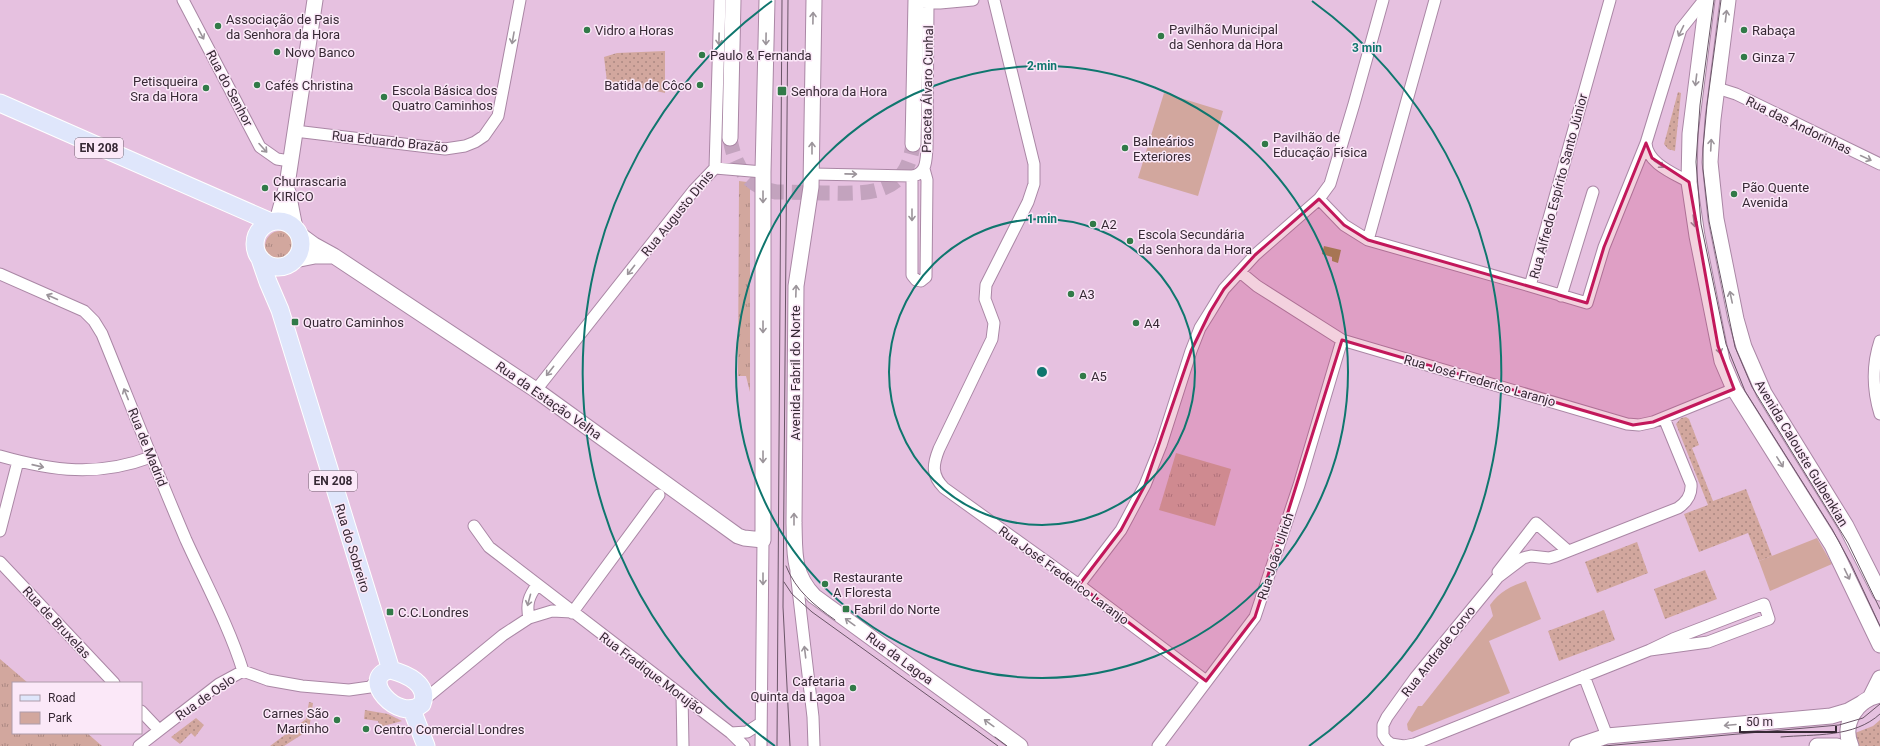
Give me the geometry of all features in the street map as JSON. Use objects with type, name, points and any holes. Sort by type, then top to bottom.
[{"type":"main road","name":"EN 208","points":[[0,103],[233,205],[246,220],[258,252]]},
{"type":"main road","points":[[233,205],[274,221],[290,224],[297,231],[301,248],[292,262],[274,267],[266,264],[258,252],[259,231],[274,221]]},
{"type":"main road","name":"Rua do Sobreiro","points":[[258,252],[268,282],[280,310],[385,674]]},
{"type":"main road","name":"Rua do Sobreiro","points":[[280,310],[278,292],[282,276],[292,262]]},
{"type":"main road","points":[[385,674],[405,674],[422,692],[422,704],[412,710],[398,706],[385,698],[380,692],[378,684],[385,674]]},
{"type":"main road","points":[[412,710],[426,746]]},
{"type":"street","name":"Rua do Senhor","points":[[183,0],[260,147],[277,159],[290,161]]},
{"type":"street","points":[[274,221],[287,185],[315,0]]},
{"type":"street","name":"Rua Eduardo Brazão","points":[[295,130],[444,149],[465,146],[475,142],[484,136],[498,116],[520,0]]},
{"type":"street","name":"Rua Augusto Dinis","points":[[536,390],[694,190],[715,168],[720,0]]},
{"type":"street","points":[[730,138],[733,0]]},
{"type":"street","points":[[762,746],[763,172],[767,0]]},
{"type":"street","name":"Avenida Fabril do Norte","points":[[814,0],[812,174],[810,204],[796,286],[795,558],[813,718],[814,746]]},
{"type":"street","points":[[913,144],[920,1],[973,0]]},
{"type":"street","name":"Rua José Frederico Laranjo","points":[[994,0],[1034,164],[1034,184],[1028,202],[986,285],[986,300],[994,323],[992,339],[957,409],[934,463],[933,472],[938,482],[944,488],[1079,585],[1206,681]]},
{"type":"street","points":[[1079,585],[1131,514],[1145,485],[1161,445],[1188,358],[1200,328],[1224,289],[1255,255],[1319,199],[1330,184],[1383,0]]},
{"type":"street","points":[[1368,240],[1435,0]]},
{"type":"street","name":"Rua Alfredo Espírito Santo Júnior","points":[[1319,199],[1344,225],[1368,240],[1530,286],[1610,0]]},
{"type":"street","name":"Avenida Calouste Gulbenkian","points":[[1561,296],[1587,303],[1604,247],[1646,143],[1679,33],[1683,25],[1705,0]]},
{"type":"street","name":"Avenida Calouste Gulbenkian","points":[[1705,0],[1690,134],[1689,182],[1697,236],[1718,346],[1724,368],[1734,389],[1832,545],[1880,645]]},
{"type":"street","name":"Avenida Calouste Gulbenkian","points":[[1728,0],[1717,88],[1710,162],[1716,219],[1736,319],[1754,371],[1772,407],[1846,526],[1880,593]]},
{"type":"street","name":"Praceta Álvaro Cunhal","points":[[912,176],[921,173],[924,169],[927,148],[920,1]]},
{"type":"street","name":"Rua das Andorinhas","points":[[1717,88],[1736,94],[1880,164]]},
{"type":"street","points":[[1646,143],[1646,149],[1652,158],[1689,182],[1704,187],[1712,184]]},
{"type":"street","points":[[715,168],[763,172]]},
{"type":"street","points":[[812,174],[912,176],[912,275],[916,280],[921,281],[926,277],[927,180],[924,169]]},
{"type":"street","points":[[287,185],[297,231]]},
{"type":"street","points":[[1530,286],[1561,296],[1593,192]]},
{"type":"street","name":"Rua da Estação Velha","points":[[297,231],[314,245],[334,256],[536,390],[738,536],[763,540]]},
{"type":"street","points":[[292,262],[315,256],[334,256]]},
{"type":"street","name":"Rua José Frederico Laranjo","points":[[1240,272],[1257,286],[1342,340],[1627,424],[1640,425],[1664,418],[1734,389]]},
{"type":"street","name":"Rua de Madrid","points":[[0,274],[84,311],[94,321],[102,334],[151,457],[236,648],[243,672]]},
{"type":"street","name":"Rua João Ulrich","points":[[1158,746],[1255,617],[1299,485],[1342,340]]},
{"type":"street","points":[[1880,341],[1874,371],[1874,387],[1880,414]]},
{"type":"street","name":"Rua Andrade Corvo","points":[[1650,650],[1708,642],[1769,619],[1764,604],[1673,639],[1650,650],[1414,744],[1396,745],[1386,740],[1383,735],[1383,725],[1387,717],[1415,678],[1498,577],[1523,558],[1531,556],[1549,558],[1568,551],[1678,508],[1690,496],[1692,484],[1664,418]]},
{"type":"street","points":[[0,456],[51,469],[88,470],[135,463],[151,457]]},
{"type":"street","points":[[0,531],[18,461]]},
{"type":"street","points":[[422,692],[435,692],[440,685],[503,635],[529,618],[552,611],[572,612],[659,495]]},
{"type":"street","points":[[1498,577],[1498,571],[1536,523],[1568,551]]},
{"type":"street","name":"Rua Fradique Morujão","points":[[474,526],[489,547],[731,733],[744,746]]},
{"type":"street","name":"Rua da Lagoa","points":[[795,558],[800,578],[814,596],[1020,746]]},
{"type":"street","name":"Rua de Bruxelas","points":[[0,562],[113,682]]},
{"type":"street","points":[[529,618],[527,606],[529,598],[537,585]]},
{"type":"street","name":"Rua de Oslo","points":[[139,746],[219,684],[243,672],[268,680],[302,686],[349,690],[385,698]]},
{"type":"street","name":"Rua de Oslo","points":[[349,690],[370,687],[385,674]]},
{"type":"street","points":[[1584,676],[1607,736]]},
{"type":"street","points":[[1851,746],[1848,731],[1852,715],[1871,698],[1880,678]]},
{"type":"street","points":[[422,692],[440,685]]},
{"type":"street","points":[[682,695],[683,746]]},
{"type":"street","points":[[1577,746],[1607,736],[1831,716],[1848,711],[1871,698]]},
{"type":"street","points":[[142,712],[159,730]]},
{"type":"street","points":[[731,733],[747,732],[761,724]]},
{"type":"street","points":[[1817,746],[1837,746]]},
{"type":"highlighted area","points":[[1646,143],[1652,158],[1689,182],[1718,346],[1734,389],[1653,422],[1633,425],[1342,340],[1255,617],[1206,681],[1079,585],[1121,530],[1145,485],[1191,351],[1210,312],[1224,289],[1255,255],[1319,199],[1344,225],[1368,240],[1587,303],[1604,247]]},
{"type":"green space","points":[[665,51],[665,93],[638,87],[608,90],[604,57],[617,53]]},
{"type":"green space","points":[[1678,92],[1681,93],[1675,151],[1668,149],[1664,144]]},
{"type":"green space","points":[[1164,93],[1223,111],[1198,196],[1138,178]]},
{"type":"green space","points":[[739,181],[747,182],[750,187],[750,392],[746,376],[738,376]]},
{"type":"green space","points":[[280,231],[286,232],[294,240],[294,252],[286,260],[280,261],[274,260],[266,252],[265,246],[266,240],[274,232]]},
{"type":"green space","points":[[1686,417],[1689,419],[1699,445],[1692,448],[1713,501],[1746,489],[1772,556],[1759,561],[1748,533],[1699,552],[1684,514],[1708,505],[1676,424],[1681,418]]},
{"type":"green space","points":[[1176,453],[1231,469],[1215,526],[1159,510]]},
{"type":"green space","points":[[1817,538],[1832,564],[1770,591],[1759,561]]},
{"type":"green space","points":[[1637,542],[1648,573],[1597,593],[1585,562]]},
{"type":"green space","points":[[1705,570],[1717,599],[1665,619],[1654,589]]},
{"type":"green space","points":[[1526,581],[1541,619],[1489,641],[1510,693],[1412,732],[1408,730],[1407,724],[1418,706],[1422,706],[1493,616],[1490,605],[1497,596],[1515,585]]},
{"type":"green space","points":[[1604,610],[1615,640],[1559,661],[1548,631]]},
{"type":"green space","points":[[0,659],[27,682],[12,682],[12,734],[88,734],[102,746],[0,746]]},
{"type":"green space","points":[[309,702],[313,703],[309,730],[284,746],[270,746],[306,719]]},
{"type":"green space","points":[[365,710],[388,714],[402,721],[380,727],[378,721],[364,719]]},
{"type":"green space","points":[[196,718],[204,725],[195,737],[191,733],[180,744],[171,737]]},
{"type":"green space","points":[[1880,720],[1880,746],[1859,746],[1855,733],[1873,726]]},
{"type":"shaded area","points":[[1324,246],[1341,250],[1338,263],[1332,261],[1332,257],[1322,254]]},
{"type":"tunnel","points":[[730,138],[735,158],[744,174],[758,185],[776,192],[861,193],[886,187],[904,172],[913,144]]},
{"type":"tram line","points":[[777,746],[782,0]]},
{"type":"tram line","points":[[788,0],[783,607],[790,746]]},
{"type":"tram line","points":[[1714,0],[1700,105],[1696,162],[1701,224],[1726,344],[1745,391],[1832,529],[1851,564],[1880,626]]},
{"type":"tram line","points":[[1721,0],[1707,105],[1703,148],[1703,169],[1709,221],[1735,347],[1752,387],[1848,543],[1880,609]]},
{"type":"tram line","points":[[786,566],[795,583],[806,597],[835,620]]},
{"type":"tram line","points":[[784,582],[792,594],[812,612],[998,746]]},
{"type":"tram line","points":[[1604,746],[1839,725],[1863,718],[1880,704]]},
{"type":"tram line","points":[[1781,737],[1820,735],[1846,731],[1870,722],[1880,714]]},
{"type":"tram line","points":[[995,737],[1007,746]]},
{"type":"place","name":"Associação de Pais da Senhora da Hora","points":[[218,26]]},
{"type":"place","name":"Vidro a Horas","points":[[587,30]]},
{"type":"place","name":"Rabaça","points":[[1744,30]]},
{"type":"place","name":"Pavilhão Municipal da Senhora da Hora","points":[[1161,36]]},
{"type":"place","name":"Novo Banco","points":[[277,52]]},
{"type":"place","name":"Paulo & Fernanda","points":[[702,55]]},
{"type":"place","name":"Ginza 7","points":[[1744,57]]},
{"type":"place","name":"Cafés Christina","points":[[257,85]]},
{"type":"place","name":"Batida de Côco","points":[[700,85]]},
{"type":"place","name":"Petisqueira Sra da Hora","points":[[206,88]]},
{"type":"place","name":"Senhora da Hora","points":[[782,91]]},
{"type":"place","name":"Escola Básica dos Quatro Caminhos","points":[[384,97]]},
{"type":"place","name":"Pavilhão de Educação Física","points":[[1265,144]]},
{"type":"place","name":"Balneários Exteriores","points":[[1125,148]]},
{"type":"place","name":"Churrascaria KIRICO","points":[[265,188]]},
{"type":"place","name":"Pão Quente Avenida","points":[[1734,194]]},
{"type":"place","name":"A2","points":[[1093,224]]},
{"type":"place","name":"Escola Secundária da Senhora da Hora","points":[[1130,241]]},
{"type":"place","name":"A3","points":[[1071,294]]},
{"type":"place","name":"Quatro Caminhos","points":[[295,322]]},
{"type":"place","name":"A4","points":[[1136,323]]},
{"type":"place","name":"A5","points":[[1083,376]]},
{"type":"place","name":"Restaurante A Floresta","points":[[825,584]]},
{"type":"place","name":"Fabril do Norte","points":[[846,609]]},
{"type":"place","name":"C.C.Londres","points":[[390,612]]},
{"type":"place","name":"Cafetaria Quinta da Lagoa","points":[[853,688]]},
{"type":"place","name":"Carnes São Martinho","points":[[337,720]]},
{"type":"place","name":"Centro Comercial Londres","points":[[366,729]]}]
